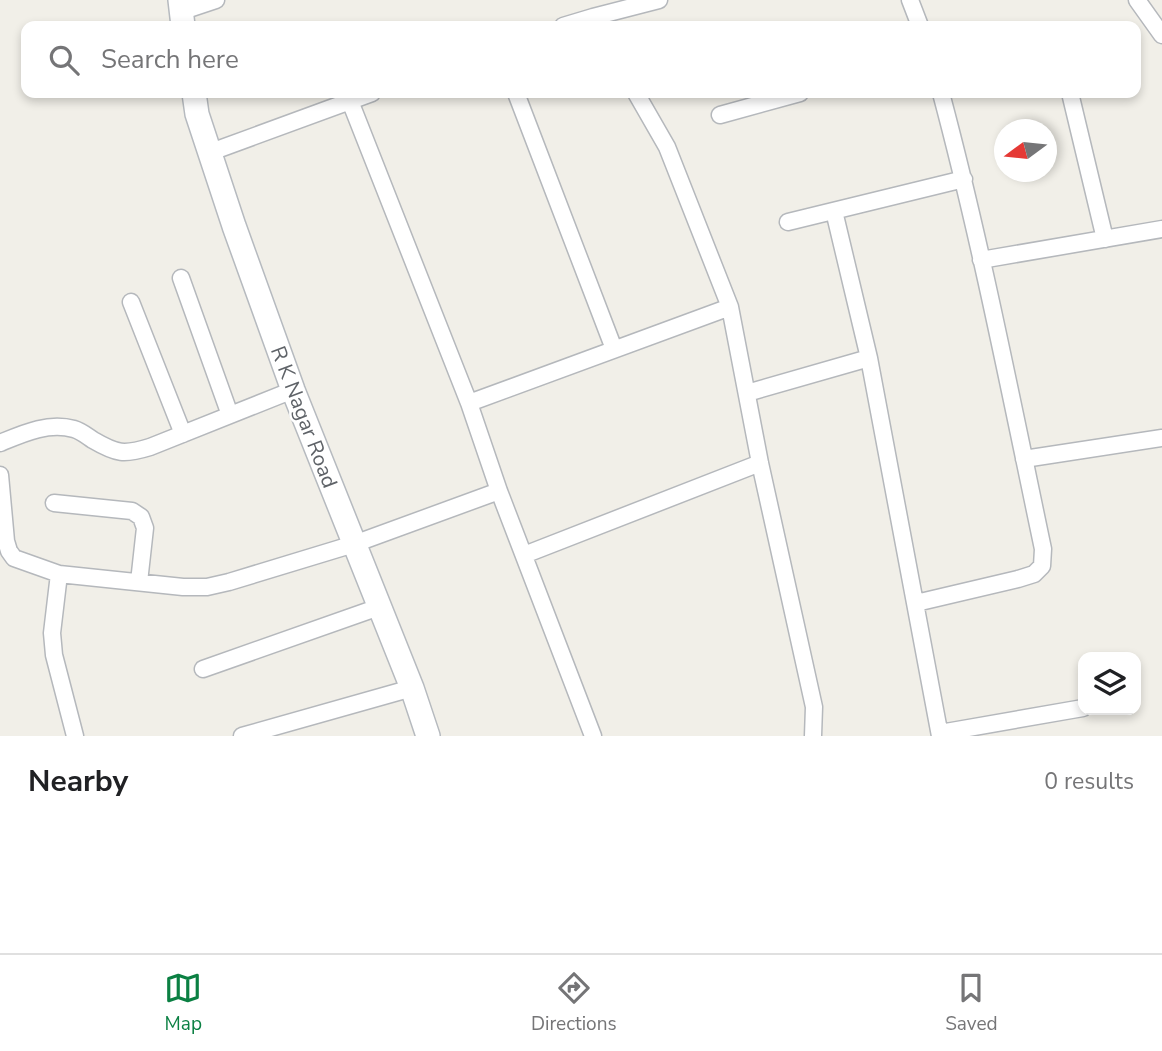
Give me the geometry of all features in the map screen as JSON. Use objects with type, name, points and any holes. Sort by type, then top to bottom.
[{"type":"main road","name":"R K Nagar Road","points":[[195,98],[197,114],[234,226],[293,390],[412,688],[428,736]]},
{"type":"street","points":[[181,13],[216,0]]},
{"type":"street","points":[[596,21],[659,0]]},
{"type":"street","points":[[910,0],[918,21]]},
{"type":"street","points":[[1137,0],[1162,35]]},
{"type":"street","points":[[211,152],[358,98]]},
{"type":"street","points":[[518,98],[614,349]]},
{"type":"street","points":[[639,98],[667,147],[730,307],[760,463],[814,707],[813,736]]},
{"type":"street","points":[[720,115],[782,98]]},
{"type":"street","points":[[916,603],[1034,574],[1042,566],[1043,550],[964,179],[942,98]]},
{"type":"street","points":[[1071,98],[1105,239]]},
{"type":"street","points":[[350,101],[593,736]]},
{"type":"street","points":[[788,222],[964,179]]},
{"type":"street","points":[[834,211],[869,358],[940,735],[1078,709]]},
{"type":"street","points":[[981,260],[1162,229]]},
{"type":"street","points":[[181,278],[230,415]]},
{"type":"street","points":[[131,302],[183,434]]},
{"type":"street","points":[[468,404],[730,307]]},
{"type":"street","points":[[747,393],[869,358]]},
{"type":"street","points":[[0,443],[32,430],[53,426],[76,429],[111,450],[131,453],[293,390]]},
{"type":"street","points":[[1024,459],[1162,438]]},
{"type":"street","points":[[524,555],[760,463]]},
{"type":"street","points":[[0,475],[6,541],[14,558],[59,574],[183,587],[208,587],[229,582],[354,544],[499,492]]},
{"type":"street","points":[[54,503],[132,510],[141,517],[145,528],[139,582]]},
{"type":"street","points":[[59,574],[52,633],[54,655],[75,736]]},
{"type":"street","points":[[203,669],[379,607]]},
{"type":"street","points":[[242,736],[412,688]]}]
